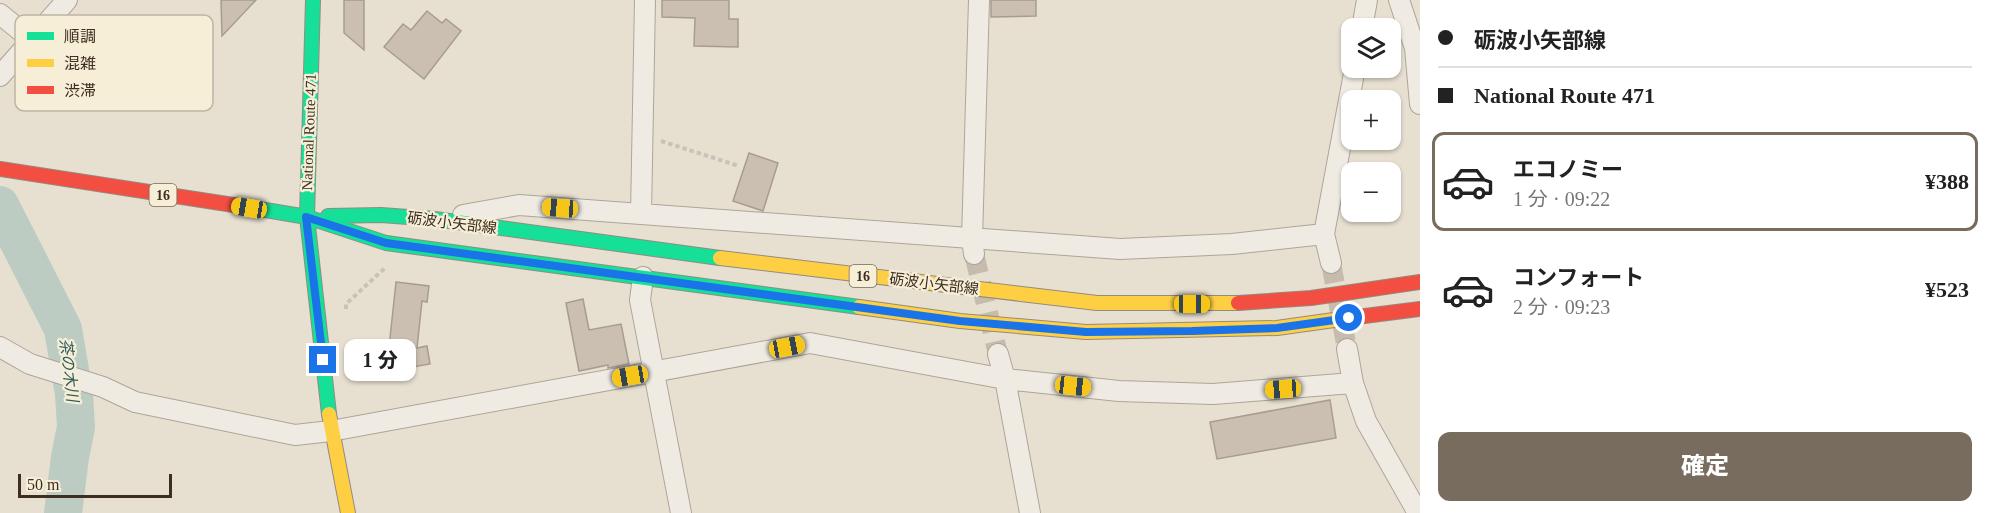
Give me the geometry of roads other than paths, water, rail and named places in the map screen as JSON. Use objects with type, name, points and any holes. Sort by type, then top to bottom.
[{"type":"main road","name":"National Route 471","points":[[313,0],[306,217],[331,431],[348,513]]},
{"type":"main road","name":"砺波小矢部線","points":[[0,169],[306,217],[386,243],[960,321],[1086,332],[1192,331],[1277,328],[1420,309]]},
{"type":"main road","name":"砺波小矢部線","points":[[306,217],[381,215],[435,219],[648,249],[1097,303],[1216,304],[1287,299],[1420,282]]},
{"type":"street","points":[[54,15],[67,0]]},
{"type":"street","points":[[641,214],[645,0]]},
{"type":"street","points":[[973,246],[979,0]]},
{"type":"street","points":[[1364,18],[1367,0]]},
{"type":"street","points":[[1399,0],[1415,48],[1420,104]]},
{"type":"street","points":[[0,14],[15,26]]},
{"type":"street","points":[[0,76],[15,59]]},
{"type":"street","points":[[1331,263],[1324,234],[1353,78]]},
{"type":"street","points":[[435,219],[519,205],[641,214],[973,246],[1120,249],[1232,244],[1324,234]]},
{"type":"street","points":[[643,277],[640,300],[652,372],[681,513]]},
{"type":"street","points":[[0,347],[30,364],[103,387],[135,402],[295,435],[331,431],[810,343],[1005,379],[1119,391],[1213,394],[1353,383]]},
{"type":"street","points":[[1347,349],[1353,383],[1366,421],[1418,513]]},
{"type":"street","points":[[998,354],[1005,379],[1030,513]]},
{"type":"waterway","name":"茶の木川","points":[[0,205],[63,329],[74,394],[76,427],[63,513]]},
{"type":"tunnel","points":[[974,254],[998,354]]},
{"type":"tunnel","points":[[1331,263],[1347,349]]}]
